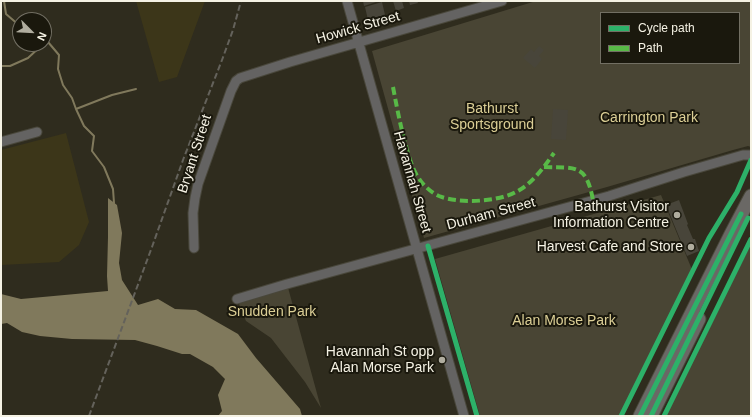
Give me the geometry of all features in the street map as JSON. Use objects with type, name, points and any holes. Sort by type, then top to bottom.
[{"type":"highway","points":[[640,416],[751,196]]},
{"type":"highway","points":[[651,416],[751,213]]},
{"type":"street","name":"Havannah Street","points":[[347,1],[464,416]]},
{"type":"street","name":"Howick Street","points":[[244,76],[502,1]]},
{"type":"street","name":"Bryant Street","points":[[194,248],[193,213],[198,184],[233,86],[236,81],[244,76]]},
{"type":"street","points":[[1,142],[37,132]]},
{"type":"street","name":"Durham Street","points":[[237,299],[609,196],[743,155],[751,156]]},
{"type":"shaded area","points":[[136,1],[205,1],[177,77],[159,82]]},
{"type":"shaded area","points":[[66,133],[89,222],[79,245],[59,262],[1,265],[1,150]]},
{"type":"shaded area","points":[[108,198],[117,205],[122,233],[119,263],[122,280],[138,305],[158,299],[175,309],[196,310],[238,334],[256,358],[300,409],[302,416],[218,416],[222,411],[218,395],[225,379],[213,367],[190,354],[182,354],[135,340],[72,339],[40,336],[22,332],[7,323],[1,324],[1,294],[21,299],[108,291]]},
{"type":"green space","name":"Bathurst Sportsground","points":[[536,1],[751,1],[751,147],[748,146],[733,150],[424,238],[372,51]]},
{"type":"green space","name":"Alan Morse Park","points":[[661,195],[693,272],[622,416],[480,416],[435,259]]},
{"type":"green space","points":[[751,244],[751,416],[666,416]]},
{"type":"green space","name":"Snudden Park","points":[[287,284],[321,408],[305,382],[271,338],[246,321],[237,299]]},
{"type":"building","points":[[363,1],[379,1],[364,6]]},
{"type":"building","points":[[393,1],[402,1],[404,8],[396,11]]},
{"type":"building","points":[[409,1],[417,1],[418,3],[410,5]]},
{"type":"building","points":[[382,2],[385,15],[368,20],[365,7]]},
{"type":"building","points":[[539,46],[544,50],[539,56],[542,59],[535,68],[523,58],[531,49],[534,52]]},
{"type":"building","points":[[553,109],[568,110],[566,140],[551,139]]},
{"type":"building","points":[[679,200],[688,224],[687,225],[693,239],[695,239],[699,251],[687,256],[666,205]]},
{"type":"waterway","points":[[4,1],[6,14],[12,19]]},
{"type":"waterway","points":[[1,66],[10,66],[28,58],[41,46],[48,42],[59,55],[58,69],[63,85],[72,98],[84,126],[94,136],[92,151],[104,167],[113,189],[114,203]]},
{"type":"waterway","points":[[76,109],[112,95],[136,89]]},
{"type":"railway","points":[[89,416],[183,160],[233,30],[241,1]]},
{"type":"marked path","points":[[393,87],[409,158],[418,177],[424,185],[439,196],[447,199],[478,201],[508,195],[522,189],[532,180],[554,153]]},
{"type":"marked path","points":[[544,167],[572,168],[578,170],[587,180],[593,200]]},
{"type":"cycle path","points":[[621,416],[709,238],[737,192],[751,160]]},
{"type":"cycle path","points":[[640,416],[741,214]]},
{"type":"cycle path","points":[[651,416],[748,218]]},
{"type":"cycle path","points":[[664,416],[751,239]]},
{"type":"cycle path","points":[[428,246],[477,416]]},
{"type":"place","name":"Bathurst Visitor Information Centre","points":[[677,215]]},
{"type":"place","name":"Harvest Cafe and Store","points":[[691,247]]},
{"type":"place","name":"Havannah St opp Alan Morse Park","points":[[442,360]]},
{"type":"park label","name":"Carrington Park","points":[[649,118]]}]
